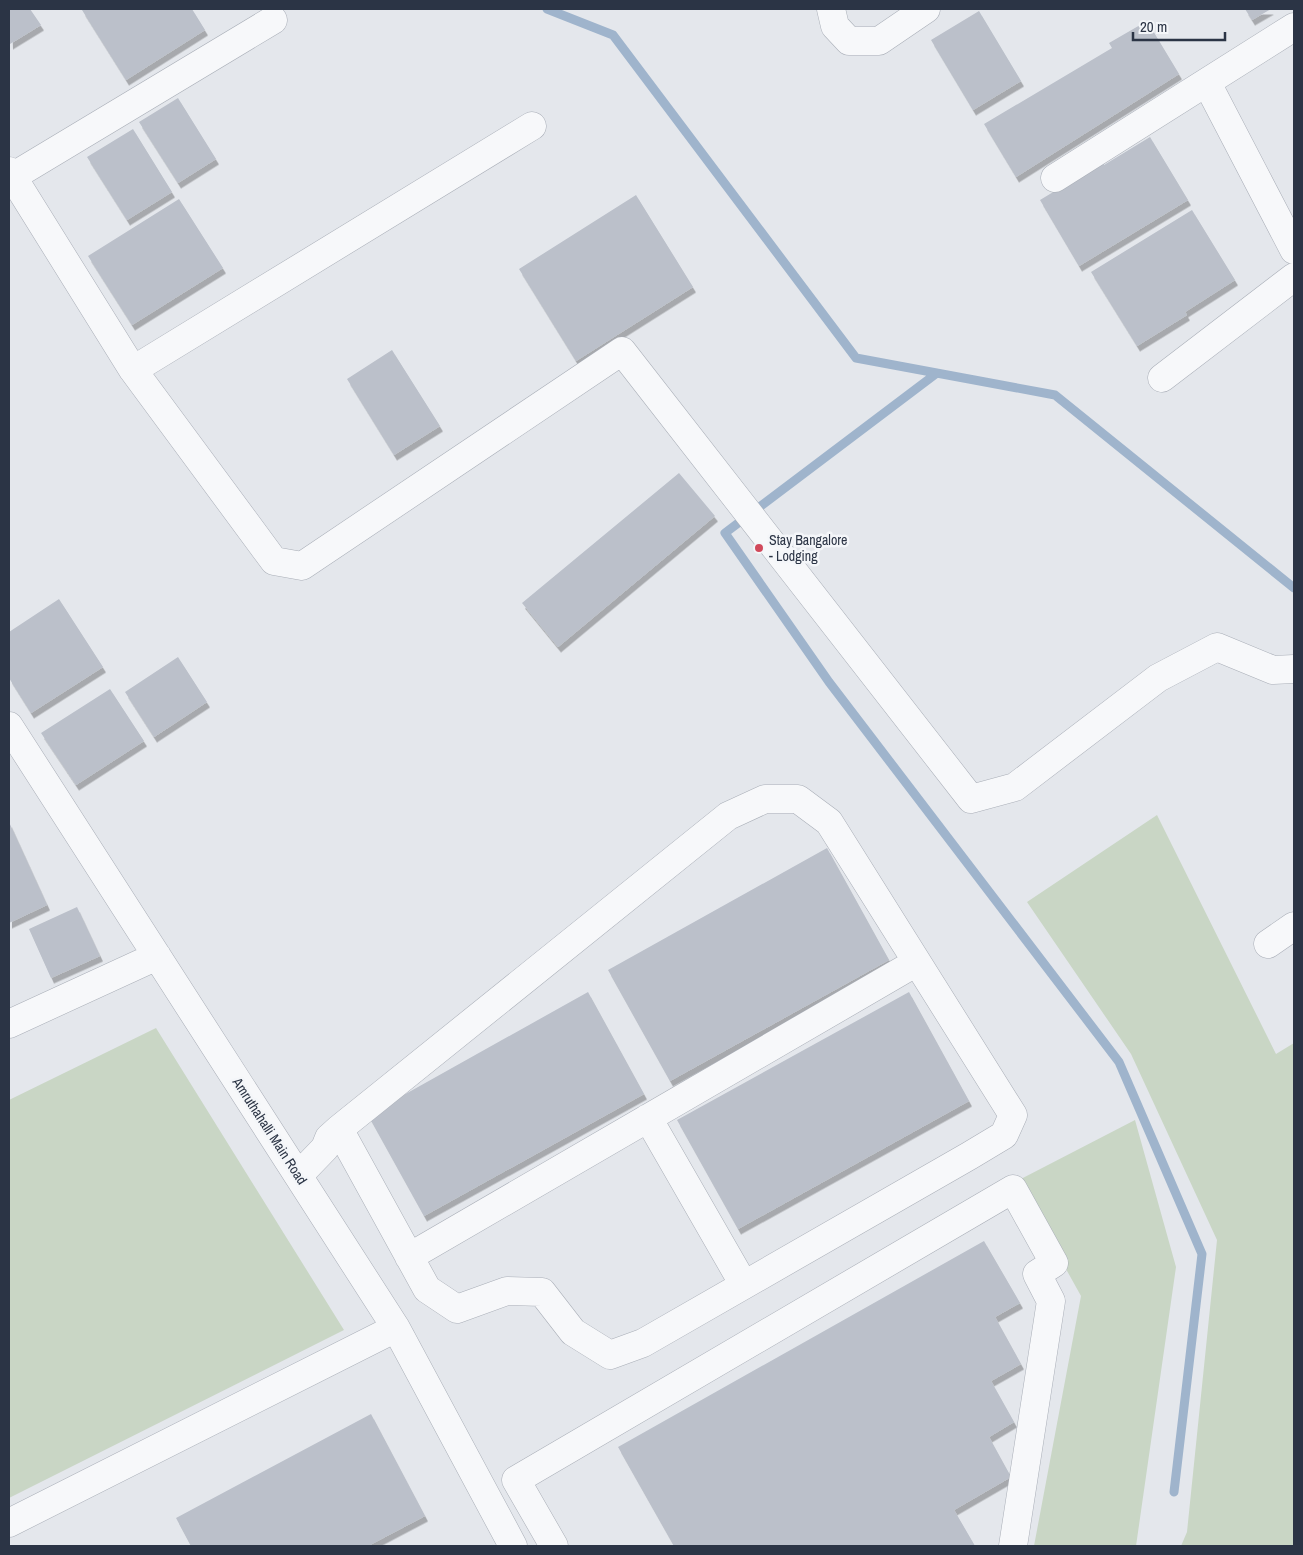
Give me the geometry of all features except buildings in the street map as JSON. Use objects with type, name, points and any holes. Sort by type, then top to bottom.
[{"type":"street","points":[[831,9],[835,26],[849,41],[879,41],[926,9]]},
{"type":"street","points":[[273,20],[11,174],[134,370],[274,561],[302,566],[622,352],[971,799],[1015,787],[1158,678],[1217,647],[1273,670],[1294,669]]},
{"type":"street","points":[[1055,178],[1294,27]]},
{"type":"street","points":[[1207,83],[1294,250]]},
{"type":"street","points":[[134,370],[532,126]]},
{"type":"street","points":[[1162,378],[1294,277]]},
{"type":"street","name":"Amruthahalli Main Road","points":[[10,729],[295,1168],[396,1328],[513,1546]]},
{"type":"street","points":[[295,1168],[325,1148],[334,1134],[728,816],[765,798],[798,800],[829,822],[1013,1115],[1004,1135],[643,1343],[610,1355],[573,1332],[542,1292],[507,1291],[457,1309],[427,1289],[334,1134]]},
{"type":"street","points":[[1268,944],[1294,926]]},
{"type":"street","points":[[9,1024],[156,956]]},
{"type":"street","points":[[409,1257],[917,962]]},
{"type":"street","points":[[648,1118],[744,1285]]},
{"type":"street","points":[[554,1546],[516,1480],[1013,1189],[1054,1263],[1037,1274],[1051,1301],[1013,1546]]},
{"type":"street","points":[[9,1523],[396,1328]]},
{"type":"green space","points":[[1157,815],[1276,1054],[1294,1043],[1294,1546],[1181,1546],[1187,1532],[1217,1240],[1131,1054],[1027,902]]},
{"type":"green space","points":[[156,1028],[344,1330],[9,1498],[9,1100]]},
{"type":"green space","points":[[1135,1120],[1176,1267],[1136,1546],[1034,1546],[1081,1296],[1017,1181]]},
{"type":"waterway","points":[[547,9],[613,35],[856,358],[1055,395],[1294,588]]},
{"type":"waterway","points":[[937,373],[725,533],[829,682],[1119,1062],[1202,1254],[1174,1492]]},
{"type":"place","name":"Stay Bangalore - Lodging","points":[[759,548]]}]
